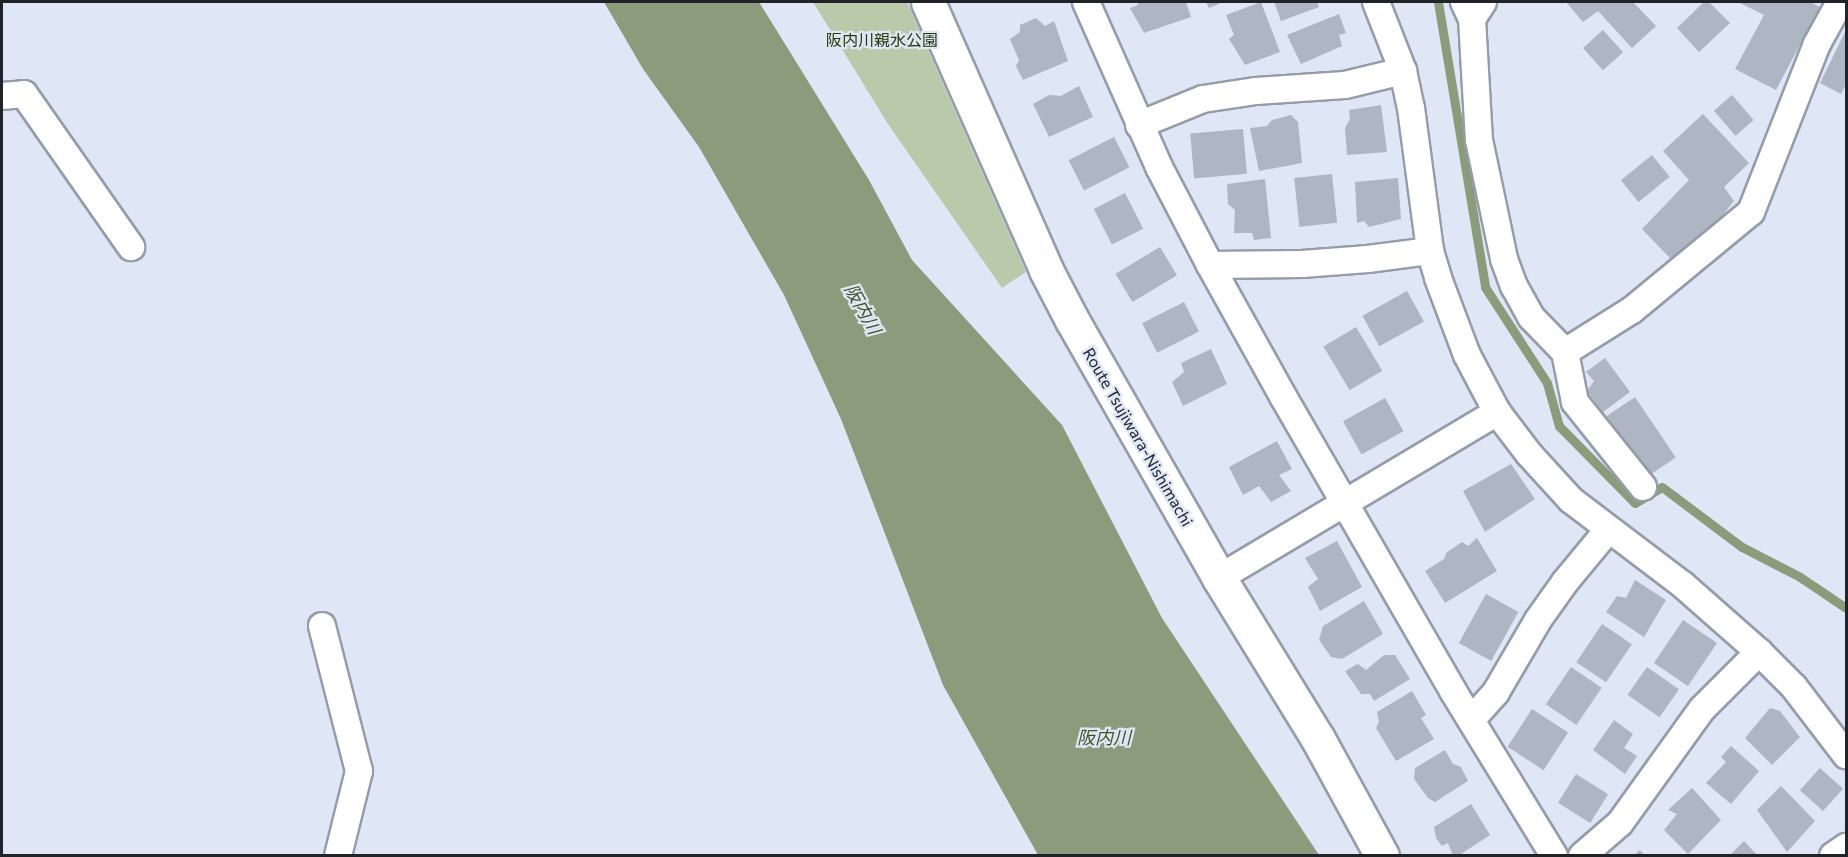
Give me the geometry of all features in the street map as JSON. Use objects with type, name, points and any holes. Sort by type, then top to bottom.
[{"type":"main road","name":"Route Tsujiwara-Nishimachi","points":[[928,2],[1046,270],[1072,320],[1219,578],[1318,739],[1382,855]]},
{"type":"street","points":[[1086,2],[1139,125],[1210,265],[1345,502],[1554,855]]},
{"type":"street","points":[[1376,2],[1403,71],[1430,251],[1451,317],[1497,412],[1548,477],[1571,500],[1683,585],[1759,652],[1794,687],[1846,755]]},
{"type":"street","points":[[1565,352],[1632,310],[1751,212],[1817,44],[1840,2]]},
{"type":"street","points":[[1473,7],[1479,140],[1504,258],[1514,286],[1531,317],[1565,352],[1575,402],[1643,487]]},
{"type":"street","points":[[1139,125],[1203,99],[1256,91],[1346,85],[1403,71]]},
{"type":"street","points":[[2,96],[24,94],[131,247]]},
{"type":"street","points":[[1210,265],[1302,264],[1430,251]]},
{"type":"street","points":[[1219,578],[1497,412]]},
{"type":"street","points":[[1472,719],[1496,692],[1538,620],[1565,582],[1608,530]]},
{"type":"street","points":[[322,626],[359,771],[338,855]]},
{"type":"street","points":[[1582,855],[1620,823],[1702,709],[1759,652]]},
{"type":"street","points":[[1833,855],[1846,847]]},
{"type":"green space","name":"阪内川親水公園","points":[[813,2],[907,2],[1026,272],[1002,288],[888,124]]},
{"type":"water","name":"阪内川","points":[[604,2],[759,2],[869,180],[912,260],[1062,425],[1162,618],[1319,855],[1038,855],[943,685],[841,419],[784,295],[699,147],[643,69]]},
{"type":"building","points":[[1138,2],[1186,2],[1191,17],[1144,33],[1130,8],[1138,5]]},
{"type":"building","points":[[1206,2],[1223,2],[1209,8]]},
{"type":"building","points":[[1261,2],[1280,52],[1245,65],[1229,39],[1234,35],[1226,15]]},
{"type":"building","points":[[1274,2],[1317,2],[1319,7],[1281,21]]},
{"type":"building","points":[[1566,2],[1633,2],[1656,26],[1632,48],[1598,11],[1583,22]]},
{"type":"building","points":[[1704,2],[1709,2],[1730,23],[1699,52],[1677,28]]},
{"type":"building","points":[[1738,2],[1810,2],[1820,7],[1776,90],[1735,69],[1764,15]]},
{"type":"building","points":[[1339,14],[1346,33],[1339,35],[1342,46],[1301,64],[1287,35]]},
{"type":"building","points":[[1036,18],[1045,26],[1054,21],[1068,61],[1023,80],[1016,66],[1019,60],[1010,39],[1020,32],[1020,25]]},
{"type":"building","points":[[1603,30],[1623,52],[1603,70],[1583,48]]},
{"type":"building","points":[[1846,30],[1846,84],[1841,94],[1820,83]]},
{"type":"building","points":[[1079,86],[1093,117],[1049,137],[1033,104],[1049,95],[1061,96]]},
{"type":"building","points":[[1732,95],[1754,120],[1736,136],[1714,111]]},
{"type":"building","points":[[1381,105],[1387,152],[1347,155],[1345,128],[1350,119],[1349,110]]},
{"type":"building","points":[[1703,114],[1749,163],[1724,187],[1734,201],[1707,235],[1671,259],[1642,229],[1689,180],[1663,151]]},
{"type":"building","points":[[1291,115],[1298,122],[1302,163],[1259,171],[1250,128],[1267,126],[1272,120]]},
{"type":"building","points":[[1243,129],[1247,174],[1194,178],[1190,134]]},
{"type":"building","points":[[1114,137],[1129,167],[1084,190],[1069,160]]},
{"type":"building","points":[[1652,155],[1670,177],[1639,202],[1621,180]]},
{"type":"building","points":[[1332,174],[1337,223],[1299,227],[1294,178]]},
{"type":"building","points":[[1398,178],[1401,219],[1369,227],[1364,221],[1357,223],[1355,182]]},
{"type":"building","points":[[1265,179],[1271,238],[1254,240],[1252,233],[1234,233],[1235,210],[1228,204],[1227,184]]},
{"type":"building","points":[[1125,193],[1143,229],[1112,245],[1094,209]]},
{"type":"building","points":[[1160,247],[1177,275],[1132,302],[1115,274]]},
{"type":"building","points":[[1407,291],[1424,322],[1379,346],[1362,316]]},
{"type":"building","points":[[1184,302],[1199,331],[1157,353],[1142,323]]},
{"type":"building","points":[[1356,327],[1382,371],[1350,390],[1323,347]]},
{"type":"building","points":[[1211,349],[1227,384],[1183,406],[1172,382],[1184,372],[1181,363]]},
{"type":"building","points":[[1605,358],[1630,392],[1603,412],[1587,391],[1594,381],[1586,372]]},
{"type":"building","points":[[1635,397],[1676,458],[1648,477],[1607,416]]},
{"type":"building","points":[[1385,398],[1403,431],[1361,455],[1343,421]]},
{"type":"building","points":[[1277,441],[1292,469],[1279,475],[1291,491],[1271,502],[1259,486],[1243,495],[1229,467]]},
{"type":"building","points":[[1511,464],[1535,499],[1485,532],[1463,491]]},
{"type":"building","points":[[1477,538],[1497,571],[1445,603],[1425,571],[1444,559],[1446,553],[1462,542],[1468,546]]},
{"type":"building","points":[[1337,541],[1362,587],[1320,611],[1308,587],[1318,579],[1305,558]]},
{"type":"building","points":[[1635,580],[1666,600],[1644,637],[1606,612],[1617,596],[1626,598]]},
{"type":"building","points":[[1486,594],[1518,612],[1491,661],[1459,643]]},
{"type":"building","points":[[1364,601],[1383,634],[1342,659],[1331,657],[1319,640],[1323,626]]},
{"type":"building","points":[[1683,620],[1717,643],[1688,686],[1654,663]]},
{"type":"building","points":[[1602,624],[1632,644],[1606,682],[1576,662]]},
{"type":"building","points":[[1384,655],[1395,655],[1410,679],[1374,701],[1370,694],[1361,694],[1345,671],[1358,664],[1366,670]]},
{"type":"building","points":[[1571,667],[1602,688],[1577,725],[1546,704]]},
{"type":"building","points":[[1647,667],[1679,689],[1659,717],[1627,695]]},
{"type":"building","points":[[1412,691],[1426,715],[1421,718],[1434,739],[1396,761],[1376,728],[1379,722],[1377,712]]},
{"type":"building","points":[[1770,708],[1780,711],[1800,737],[1772,765],[1745,738]]},
{"type":"building","points":[[1532,709],[1568,732],[1544,770],[1507,747]]},
{"type":"building","points":[[1614,720],[1633,734],[1624,748],[1637,756],[1625,774],[1593,750]]},
{"type":"building","points":[[1731,746],[1759,771],[1731,804],[1706,783],[1726,762],[1721,757]]},
{"type":"building","points":[[1445,750],[1453,764],[1461,767],[1468,781],[1435,802],[1428,798],[1414,779],[1415,768]]},
{"type":"building","points":[[1820,768],[1843,789],[1823,811],[1800,790]]},
{"type":"building","points":[[1576,774],[1608,794],[1590,823],[1558,803]]},
{"type":"building","points":[[1781,786],[1815,821],[1787,852],[1757,810]]},
{"type":"building","points":[[1692,788],[1721,820],[1688,854],[1664,830],[1677,814],[1668,810]]},
{"type":"building","points":[[1471,804],[1490,835],[1458,856],[1453,856],[1448,843],[1442,846],[1436,838],[1434,827]]},
{"type":"building","points":[[1744,841],[1758,856],[1729,856]]},
{"type":"building","points":[[1640,850],[1645,856],[1633,856]]},
{"type":"waterway","points":[[1438,2],[1485,287],[1547,383],[1559,426],[1635,503],[1662,487],[1742,547],[1800,577],[1846,608]]}]
